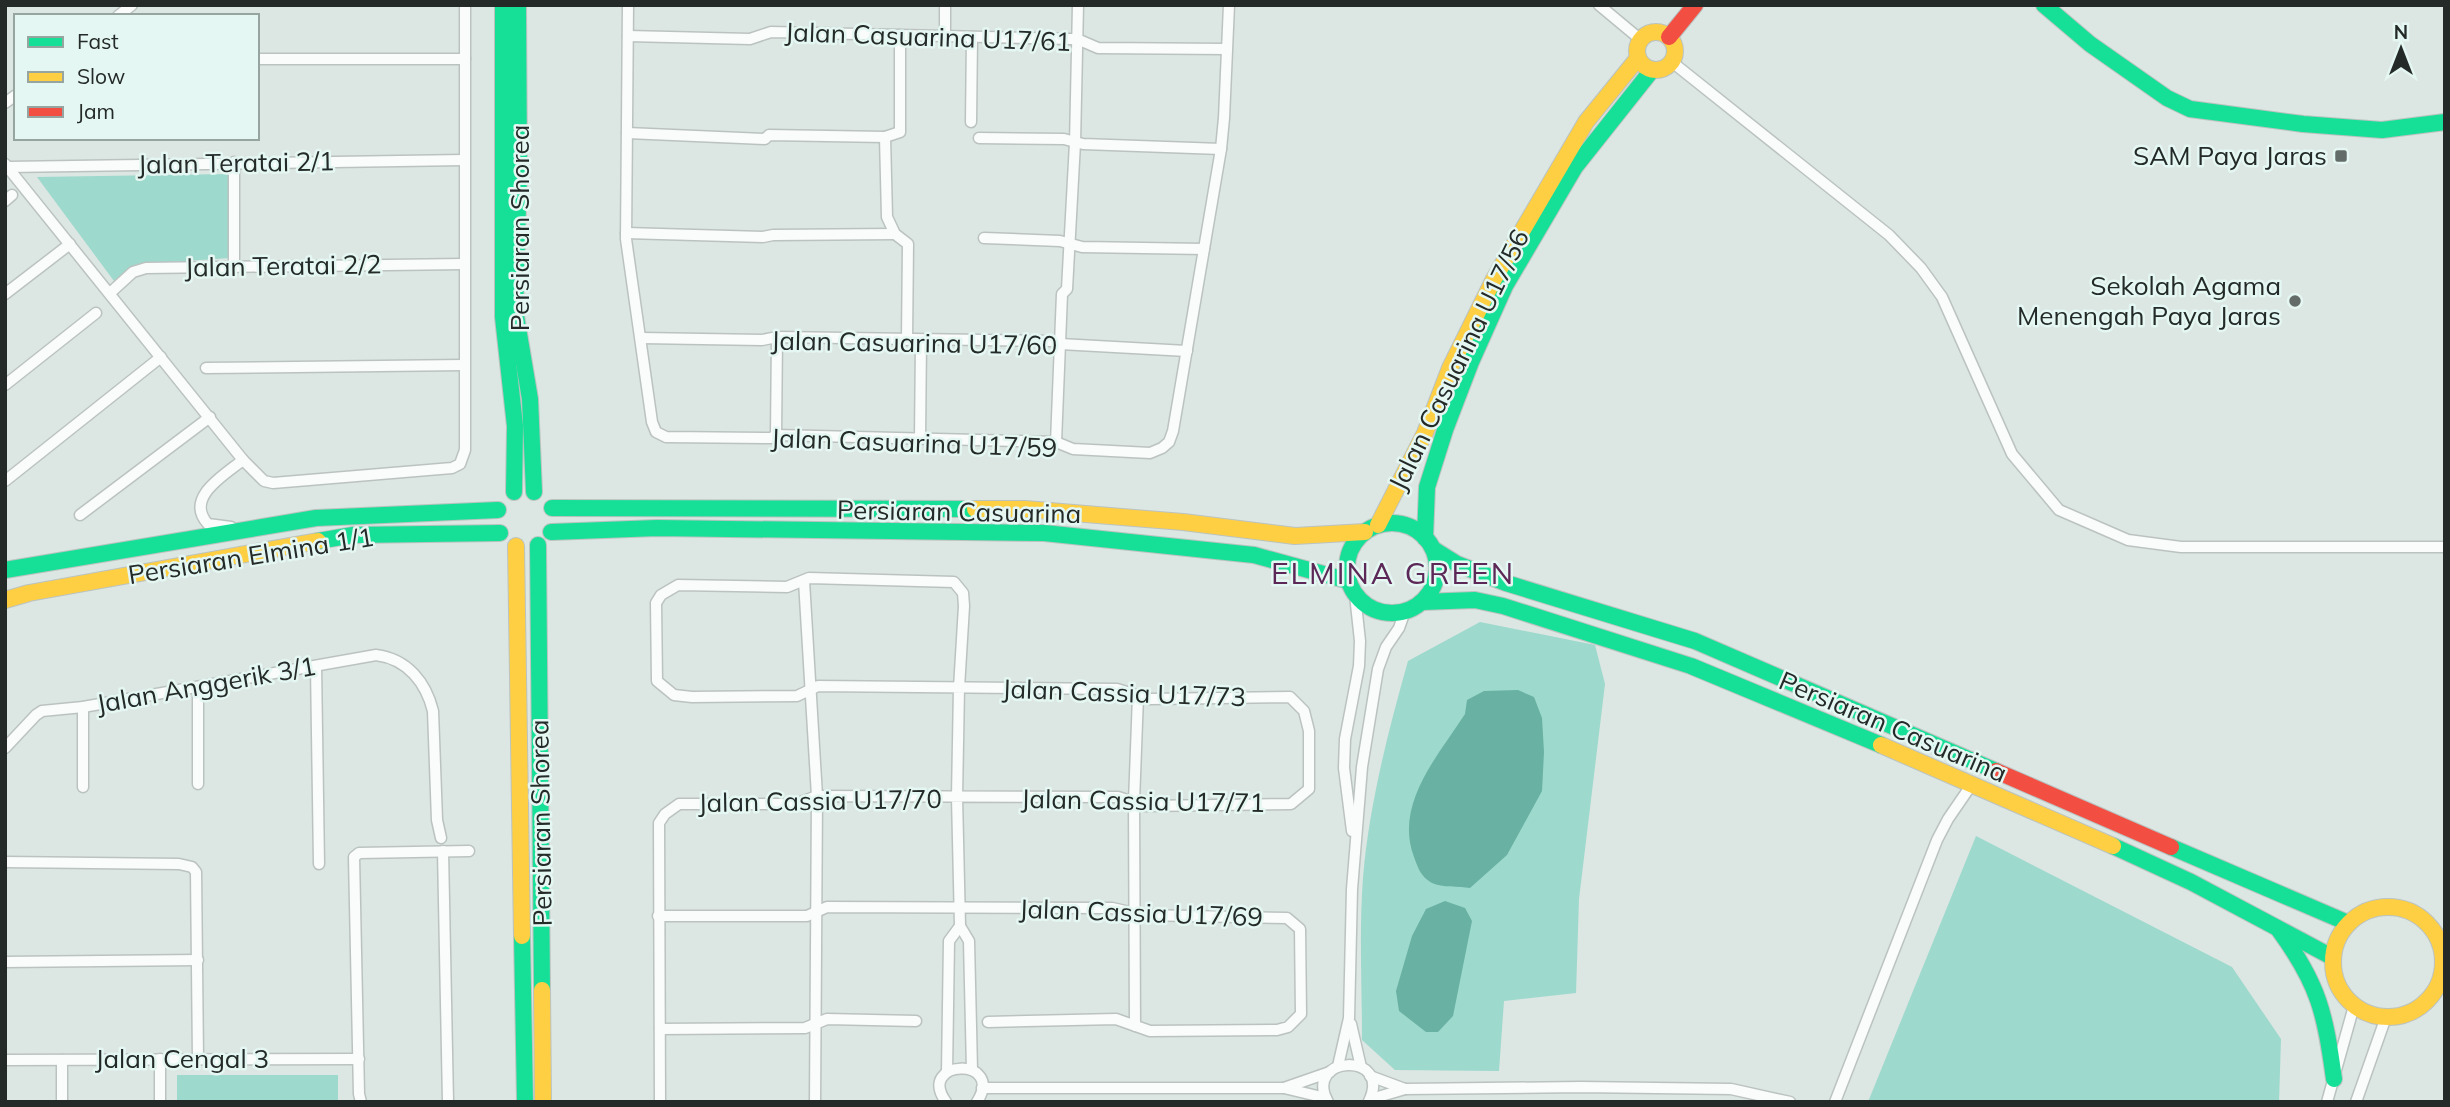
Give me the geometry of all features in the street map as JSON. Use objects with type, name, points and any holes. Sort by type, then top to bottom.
[{"type":"street","points":[[7,166],[243,460],[264,481],[442,469],[460,464],[465,450],[465,5]]},
{"type":"street","name":"Persiaran Shorea","points":[[503,5],[503,317],[515,426],[514,492]]},
{"type":"street","name":"Persiaran Shorea","points":[[518,5],[519,171],[514,310],[530,399],[534,492]]},
{"type":"street","name":"Jalan Casuarina U17/59","points":[[628,5],[626,233],[656,432],[666,436],[771,438],[776,435],[1056,442],[1073,449],[1150,453],[1169,442],[1173,431],[1221,149],[1229,5]]},
{"type":"street","points":[[945,5],[945,36]]},
{"type":"street","points":[[1056,442],[1062,295],[1067,289],[1075,143],[1078,5]]},
{"type":"street","points":[[1599,5],[1641,40]]},
{"type":"street","points":[[1669,37],[1695,5]]},
{"type":"street","points":[[2044,5],[2090,44],[2167,98],[2190,109],[2303,124],[2382,130],[2445,122]]},
{"type":"street","name":"Jalan Casuarina U17/61","points":[[628,36],[750,39],[771,32],[1077,39],[1098,48],[1226,49]]},
{"type":"street","points":[[1657,32],[1669,37],[1675,47],[1672,62],[1664,69],[1652,70],[1641,63],[1638,58],[1638,45],[1641,40],[1657,32]]},
{"type":"street","points":[[627,133],[765,139],[769,135],[885,137],[900,132],[900,35]]},
{"type":"street","points":[[971,122],[972,37]]},
{"type":"street","name":"Jalan Casuarina U17/56","points":[[1372,529],[1425,433],[1450,368],[1494,278],[1586,122],[1638,58]]},
{"type":"street","points":[[259,59],[465,59]]},
{"type":"street","points":[[1672,62],[1889,235],[1921,268],[1942,297],[2012,454],[2059,510],[2128,540],[2181,547],[2445,547]]},
{"type":"street","name":"Jalan Casuarina U17/56","points":[[1429,544],[1427,487],[1471,362],[1505,286],[1575,167],[1652,70]]},
{"type":"street","points":[[885,137],[887,217],[895,234],[908,244],[907,340]]},
{"type":"street","points":[[979,138],[1064,139],[1075,143],[1221,149]]},
{"type":"street","name":"Jalan Teratai 2/1","points":[[7,166],[464,160]]},
{"type":"street","points":[[234,162],[234,266]]},
{"type":"street","points":[[626,233],[764,237],[895,234]]},
{"type":"street","points":[[984,238],[1060,241],[1082,247],[1204,249]]},
{"type":"street","points":[[5,295],[70,244]]},
{"type":"street","name":"Jalan Teratai 2/2","points":[[110,293],[133,272],[146,268],[464,264]]},
{"type":"street","points":[[5,385],[96,313]]},
{"type":"street","points":[[776,435],[777,337]]},
{"type":"street","name":"Jalan Casuarina U17/60","points":[[642,338],[762,341],[777,337],[1052,341],[1060,344],[1187,351]]},
{"type":"street","points":[[920,438],[921,340]]},
{"type":"street","points":[[5,481],[161,357]]},
{"type":"street","points":[[206,368],[464,365]]},
{"type":"street","points":[[80,515],[209,417]]},
{"type":"street","points":[[243,460],[200,499],[199,510],[208,524],[235,527],[316,518]]},
{"type":"street","points":[[514,492],[534,492],[542,495],[552,508],[554,516],[551,532],[538,545],[516,546],[504,539],[500,533],[496,522],[498,510],[504,499],[514,492]]},
{"type":"street","name":"Persiaran Casuarina","points":[[552,508],[1025,509],[1183,522],[1295,537],[1372,529]]},
{"type":"street","name":"Persiaran Elmina 1/1","points":[[5,570],[316,518],[498,510]]},
{"type":"street","points":[[1352,588],[1365,604],[1377,611],[1405,611],[1422,602],[1429,593],[1437,572],[1429,544],[1416,530],[1391,523],[1372,529],[1355,542],[1349,554],[1347,568],[1360,641],[1359,666],[1345,739],[1344,768],[1354,855]]},
{"type":"street","name":"Persiaran Casuarina","points":[[551,532],[657,528],[1044,533],[1254,555],[1352,588]]},
{"type":"street","name":"Persiaran Elmina 1/1","points":[[5,600],[29,593],[353,536],[500,533]]},
{"type":"street","name":"Persiaran Casuarina","points":[[1429,544],[1457,564],[1506,583],[1695,641],[2348,923]]},
{"type":"street","name":"Persiaran Shorea","points":[[538,545],[543,1102]]},
{"type":"street","name":"Persiaran Shorea","points":[[516,546],[525,1102]]},
{"type":"street","points":[[815,1102],[817,796],[804,580],[809,578],[954,582],[963,593],[957,797],[960,926],[969,941],[972,1070]]},
{"type":"street","name":"Jalan Cassia U17/73","points":[[804,580],[787,587],[678,586],[661,595],[656,603],[657,681],[674,695],[692,697],[797,696],[818,686],[1117,689],[1150,699],[1290,697],[1304,711],[1309,732]]},
{"type":"street","name":"Persiaran Casuarina","points":[[1422,602],[1475,600],[1503,606],[1691,666],[1972,784],[2191,882],[2332,957]]},
{"type":"street","points":[[982,1088],[1284,1088],[1327,1100],[1324,1085],[1334,1069],[1349,1018],[1354,855],[1362,767],[1378,669],[1405,611]]},
{"type":"street","name":"Jalan Anggerik 3/1","points":[[5,748],[42,711],[83,707],[376,655],[385,656],[416,674],[430,698],[433,711],[436,810],[441,838]]},
{"type":"street","points":[[316,666],[320,864]]},
{"type":"street","points":[[198,687],[198,784]]},
{"type":"street","points":[[988,1022],[1116,1019],[1135,1026],[1134,802],[1138,696]]},
{"type":"street","points":[[83,707],[83,787]]},
{"type":"street","name":"Jalan Cassia U17/71","points":[[957,797],[1118,797],[1145,806],[1291,804],[1308,789],[1309,732]]},
{"type":"street","points":[[1835,1102],[1937,841],[1948,819],[1972,784]]},
{"type":"street","name":"Jalan Cassia U17/70","points":[[660,1102],[659,823],[665,814],[678,804],[795,804],[817,796],[957,797]]},
{"type":"street","points":[[443,851],[448,1102]]},
{"type":"street","points":[[361,1102],[354,857],[359,853],[469,851]]},
{"type":"street","points":[[5,863],[179,864],[192,867],[196,872],[198,1059]]},
{"type":"street","points":[[2382,906],[2401,907],[2419,915],[2440,939],[2444,970],[2430,999],[2410,1012],[2386,1017],[2368,1014],[2354,1006],[2341,992],[2334,975],[2332,957],[2337,939],[2348,923],[2363,912],[2382,906]]},
{"type":"street","name":"Jalan Cassia U17/69","points":[[658,916],[807,916],[827,907],[1112,908],[1143,915],[1287,918],[1300,929],[1300,1014],[1288,1027],[1277,1030],[1150,1031],[1135,1026]]},
{"type":"street","points":[[946,1102],[940,1091],[940,1084],[947,1072],[949,941],[960,926]]},
{"type":"street","points":[[2275,926],[2301,959],[2316,990],[2325,1019],[2334,1079]]},
{"type":"street","points":[[5,962],[198,960]]},
{"type":"street","points":[[2327,1102],[2354,1006]]},
{"type":"street","points":[[947,1008],[969,1008]]},
{"type":"street","points":[[2356,1102],[2386,1017]]},
{"type":"street","points":[[1349,1018],[1361,1067],[1370,1076],[1373,1084],[1370,1101]]},
{"type":"street","points":[[660,1029],[805,1028],[827,1019],[916,1021]]},
{"type":"street","points":[[160,1059],[160,1102]]},
{"type":"street","name":"Jalan Cengal 3","points":[[5,1060],[359,1059]]},
{"type":"street","points":[[62,1060],[62,1102]]},
{"type":"street","points":[[1284,1088],[1346,1064],[1361,1067]]},
{"type":"street","points":[[947,1072],[959,1067],[972,1070],[978,1075],[982,1088],[976,1102]]},
{"type":"street","points":[[1370,1076],[1405,1088],[1731,1089],[1790,1102]]},
{"type":"street","points":[[1370,1101],[1405,1088]]},
{"type":"shaded area","points":[[229,174],[230,258],[143,264],[131,268],[114,281],[37,177]]},
{"type":"shaded area","points":[[1480,622],[1595,645],[1605,684],[1579,899],[1576,993],[1504,1001],[1499,1071],[1395,1070],[1362,1040],[1362,898],[1375,796],[1408,661]]},
{"type":"shaded area","points":[[1518,690],[1534,697],[1542,718],[1542,791],[1507,855],[1470,888],[1432,883],[1419,868],[1409,837],[1414,800],[1422,781],[1465,714],[1467,700],[1484,691]]},
{"type":"shaded area","points":[[1976,836],[2232,967],[2281,1039],[2279,1102],[1868,1102]]},
{"type":"shaded area","points":[[1445,901],[1465,908],[1472,921],[1453,1016],[1438,1032],[1426,1032],[1399,1011],[1396,991],[1412,936],[1426,909]]},
{"type":"shaded area","points":[[177,1075],[338,1075],[338,1102],[177,1102]]},
{"type":"traffic: fast","points":[[503,5],[503,317],[515,426],[514,492]]},
{"type":"traffic: fast","points":[[518,5],[519,171],[515,310],[530,399],[534,492]]},
{"type":"traffic: fast","points":[[2044,5],[2090,44],[2167,98],[2190,109],[2303,124],[2382,130],[2445,122]]},
{"type":"traffic: fast","points":[[1425,538],[1427,487],[1445,430],[1471,362],[1505,286],[1575,167],[1652,70]]},
{"type":"traffic: fast","points":[[552,508],[975,509]]},
{"type":"traffic: fast","points":[[5,570],[316,518],[498,510]]},
{"type":"traffic: fast","points":[[1392,523],[1409,527],[1424,536],[1433,551],[1437,568],[1433,585],[1424,600],[1409,609],[1392,613],[1375,609],[1360,600],[1351,585],[1347,568],[1351,551],[1360,536],[1375,527],[1392,523]]},
{"type":"traffic: fast","points":[[551,532],[657,528],[1044,533],[1254,555],[1349,581]]},
{"type":"traffic: fast","points":[[318,541],[353,535],[500,533]]},
{"type":"traffic: fast","points":[[538,545],[542,990]]},
{"type":"traffic: fast","points":[[1433,549],[1457,564],[1506,583],[1695,641],[1996,771]]},
{"type":"traffic: fast","points":[[1422,602],[1475,600],[1503,606],[1691,666],[1881,745]]},
{"type":"traffic: fast","points":[[2113,846],[2191,882],[2332,957]]},
{"type":"traffic: fast","points":[[2171,847],[2348,923]]},
{"type":"traffic: fast","points":[[2279,930],[2303,967],[2318,1000],[2334,1079]]},
{"type":"traffic: fast","points":[[522,936],[525,1102]]},
{"type":"traffic: slow","points":[[1656,32],[1670,37],[1675,51],[1670,65],[1656,70],[1642,65],[1637,51],[1642,37],[1656,32]]},
{"type":"traffic: slow","points":[[1378,525],[1425,433],[1450,368],[1494,279],[1586,122],[1638,58]]},
{"type":"traffic: slow","points":[[975,509],[1025,509],[1183,522],[1295,536],[1365,532]]},
{"type":"traffic: slow","points":[[5,600],[29,593],[318,541]]},
{"type":"traffic: slow","points":[[516,546],[522,936]]},
{"type":"traffic: slow","points":[[1881,745],[2113,846]]},
{"type":"traffic: slow","points":[[2388,907],[2409,911],[2427,923],[2439,941],[2443,962],[2439,983],[2427,1001],[2409,1013],[2388,1017],[2367,1013],[2349,1001],[2337,983],[2333,962],[2337,941],[2349,923],[2367,911],[2388,907]]},
{"type":"traffic: slow","points":[[542,990],[543,1102]]},
{"type":"traffic: jam","points":[[1669,37],[1695,5]]},
{"type":"traffic: jam","points":[[1996,771],[2171,847]]},
{"type":"place","name":"SAM Paya Jaras","points":[[2341,156]]},
{"type":"place","name":"Sekolah Agama Menengah Paya Jaras","points":[[2295,301]]},
{"type":"district","name":"ELMINA GREEN","points":[[1393,574]]}]
